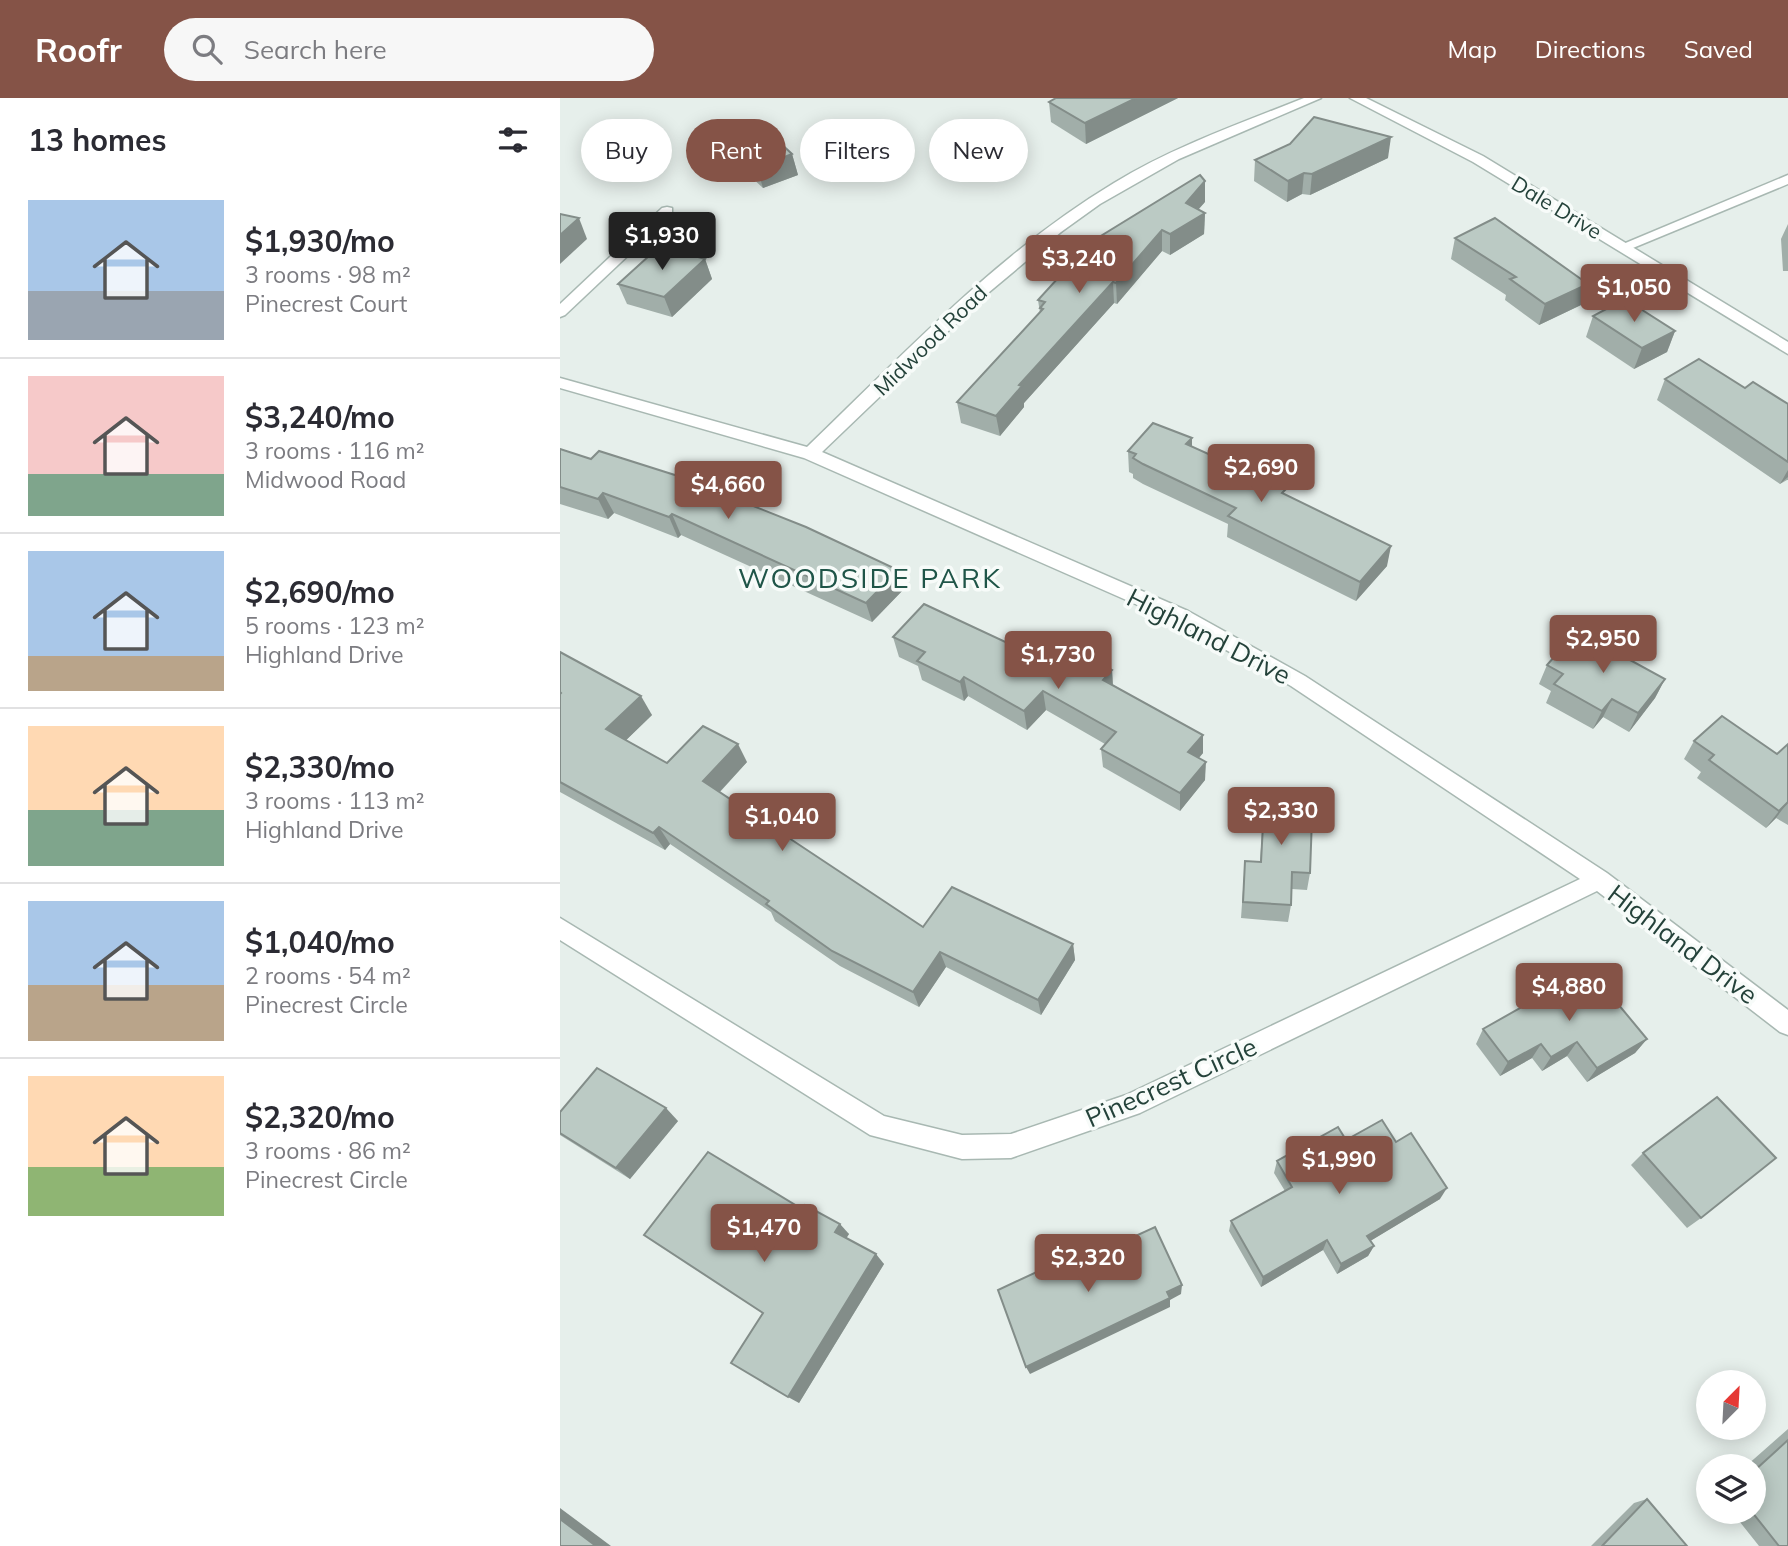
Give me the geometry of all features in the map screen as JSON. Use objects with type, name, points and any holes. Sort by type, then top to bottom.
[{"type":"street","name":"Midwood Road","points":[[810,454],[1011,262],[1096,200],[1154,167],[1315,98]]},
{"type":"street","name":"Dale Drive","points":[[1356,98],[1478,159],[1788,349]]},
{"type":"street","points":[[1623,247],[1788,179]]},
{"type":"street","points":[[560,312],[667,211]]},
{"type":"street","name":"Highland Drive","points":[[560,383],[810,454],[1181,616],[1298,681],[1599,880],[1788,1024]]},
{"type":"street","name":"Pinecrest Circle","points":[[560,928],[879,1127],[962,1147],[1011,1146],[1131,1105],[1599,880]]},
{"type":"building","points":[[1056,98],[1136,98],[1085,123],[1049,102]]},
{"type":"building","points":[[1314,117],[1391,137],[1312,174],[1304,173],[1288,181],[1255,160],[1290,144]]},
{"type":"building","points":[[1200,175],[1205,181],[1186,203],[1205,213],[1170,234],[1162,230],[1116,283],[1113,282],[1019,385],[1022,386],[996,416],[957,402],[1043,309],[1040,308],[1045,302],[1038,300],[1091,242]]},
{"type":"building","points":[[560,214],[579,218],[560,235]]},
{"type":"building","points":[[1495,218],[1588,284],[1545,304],[1510,279],[1516,277],[1455,238]]},
{"type":"building","points":[[660,246],[705,259],[664,297],[618,284]]},
{"type":"building","points":[[1625,299],[1675,331],[1642,348],[1593,316]]},
{"type":"building","points":[[1699,359],[1745,388],[1753,382],[1788,404],[1788,462],[1665,379]]},
{"type":"building","points":[[1153,423],[1192,438],[1186,444],[1286,489],[1282,493],[1391,546],[1360,582],[1228,516],[1236,508],[1133,458],[1136,454],[1128,451]]},
{"type":"building","points":[[560,449],[591,459],[599,451],[678,476],[806,527],[898,570],[866,603],[672,514],[669,517],[603,493],[598,499],[560,487]]},
{"type":"building","points":[[924,604],[1029,653],[1047,635],[1112,670],[1103,680],[1203,735],[1188,752],[1206,762],[1180,793],[1101,749],[1116,732],[1043,691],[1024,711],[964,677],[960,682],[917,661],[925,652],[893,637]]},
{"type":"building","points":[[1577,631],[1665,679],[1638,713],[1612,699],[1602,711],[1554,684],[1563,674],[1547,665]]},
{"type":"building","points":[[560,652],[641,696],[606,729],[667,763],[703,726],[738,744],[703,781],[923,927],[952,887],[1073,944],[1038,1000],[940,952],[913,992],[832,951],[766,904],[769,901],[659,827],[653,833],[560,782]]},
{"type":"building","points":[[1722,716],[1777,754],[1788,744],[1788,802],[1779,811],[1709,760],[1714,755],[1694,741]]},
{"type":"building","points":[[1265,788],[1313,791],[1310,873],[1292,872],[1291,905],[1243,902],[1245,861],[1261,862]]},
{"type":"building","points":[[1589,969],[1647,1039],[1597,1068],[1577,1042],[1551,1057],[1541,1044],[1508,1062],[1483,1029]]},
{"type":"building","points":[[597,1068],[666,1108],[616,1168],[560,1133],[560,1112]]},
{"type":"building","points":[[1717,1097],[1776,1158],[1701,1218],[1643,1153]]},
{"type":"building","points":[[1382,1120],[1396,1142],[1411,1133],[1447,1188],[1367,1236],[1374,1246],[1341,1264],[1327,1240],[1263,1277],[1231,1221],[1292,1187],[1277,1161],[1338,1127],[1346,1140]]},
{"type":"building","points":[[708,1152],[802,1209],[805,1205],[840,1224],[835,1232],[876,1254],[788,1397],[731,1363],[763,1313],[644,1235]]},
{"type":"building","points":[[1155,1227],[1182,1285],[1167,1292],[1170,1298],[1026,1367],[998,1290],[1112,1237],[1116,1245]]},
{"type":"building","points":[[1788,1440],[1788,1546],[1779,1546],[1762,1524],[1766,1524],[1766,1460]]},
{"type":"building","points":[[1647,1499],[1687,1546],[1602,1546]]},
{"type":"building","points":[[560,1519],[596,1546],[560,1546]]},
{"type":"district","name":"WOODSIDE PARK","points":[[870,577]]}]
